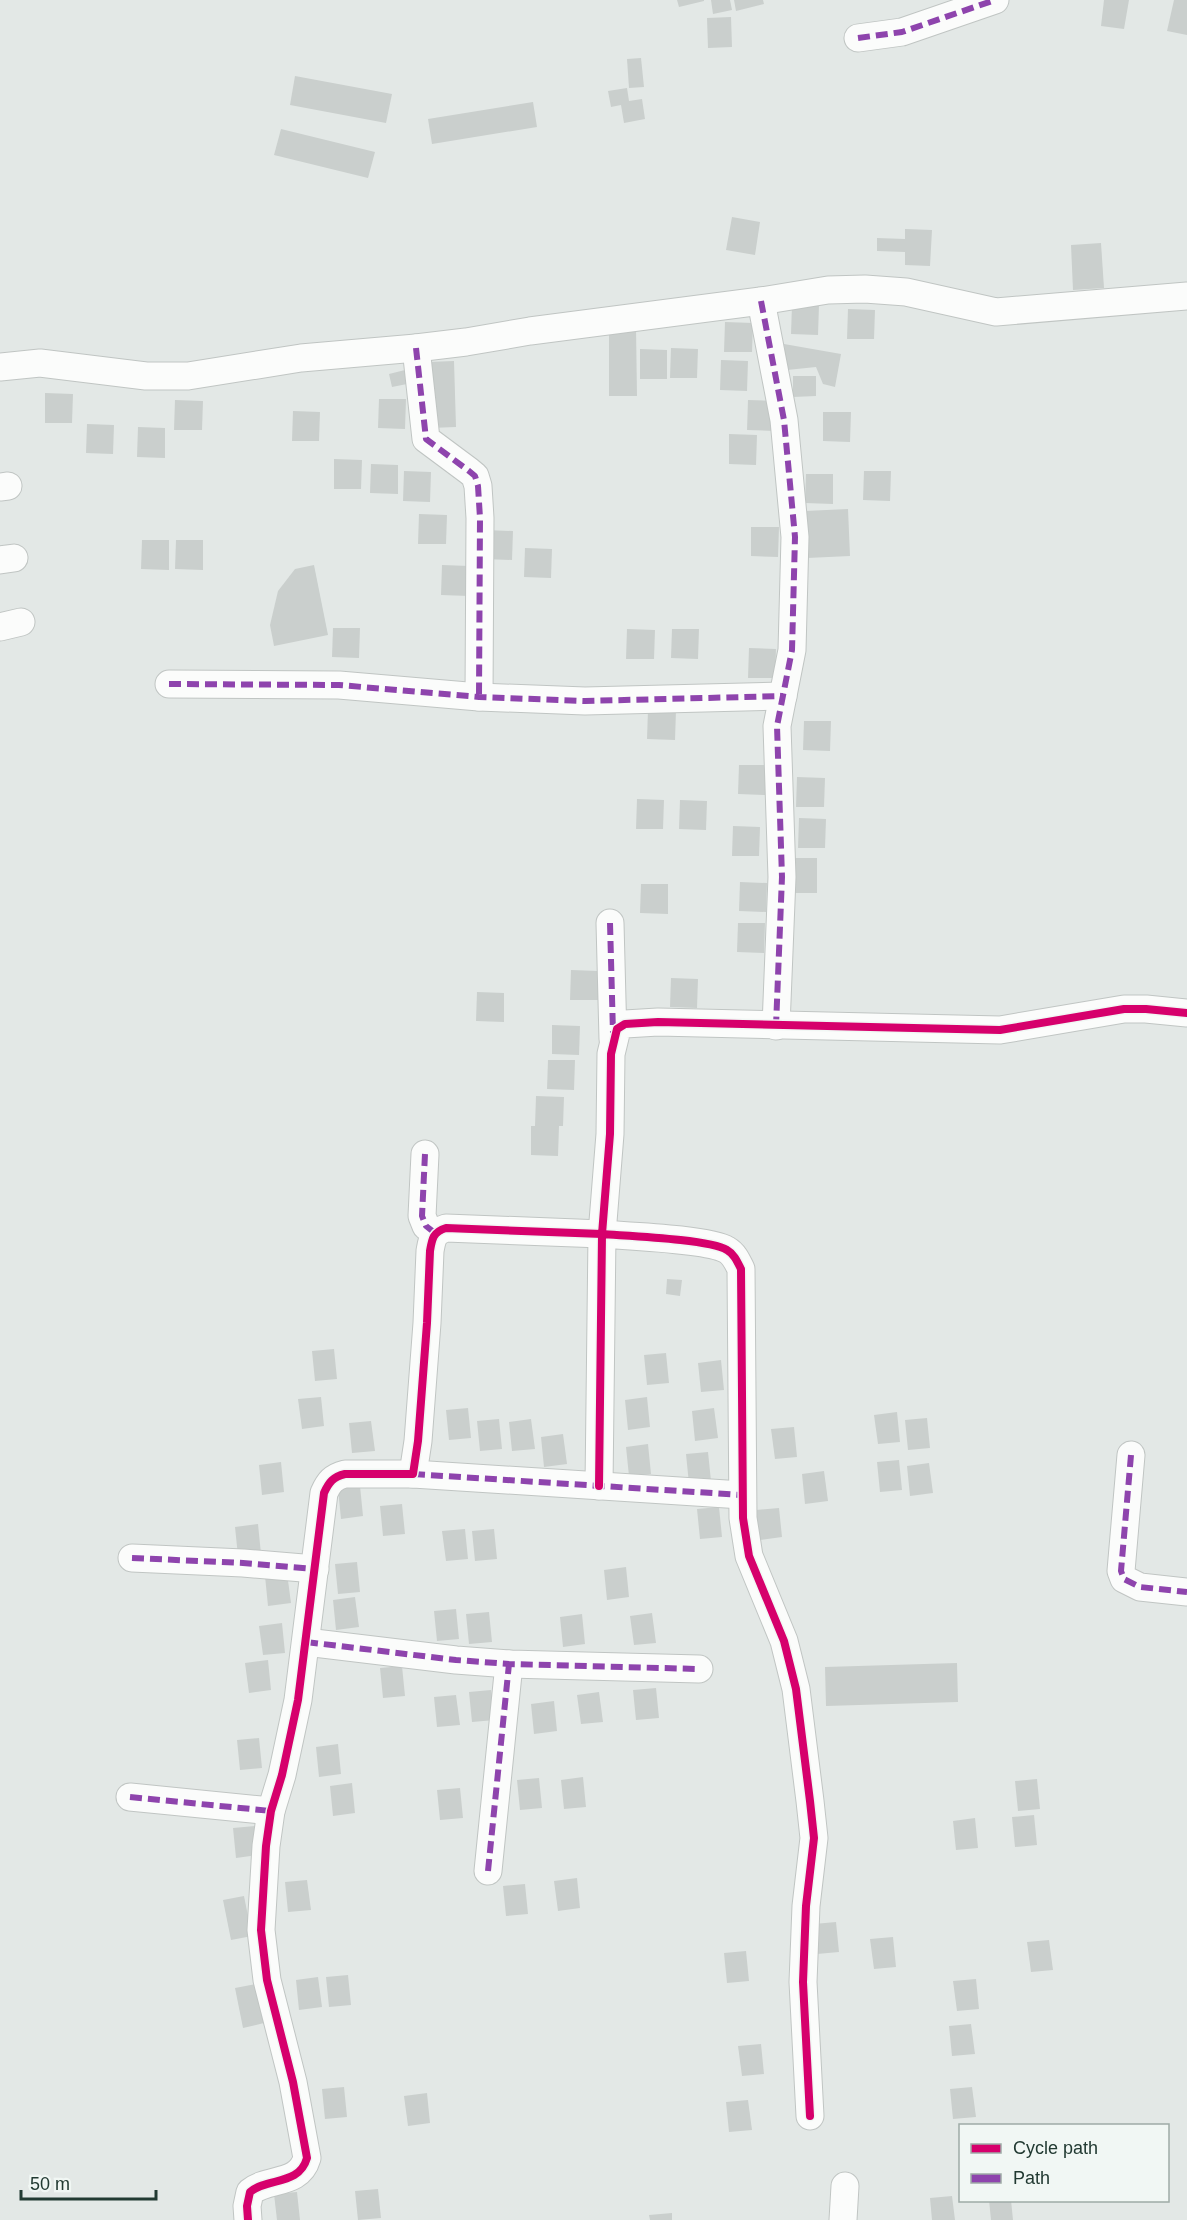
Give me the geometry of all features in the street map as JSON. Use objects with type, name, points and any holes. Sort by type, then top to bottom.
[{"type":"street","points":[[858,38],[902,32],[995,0]]},
{"type":"street","points":[[0,367],[40,363],[146,376],[188,375],[301,357],[416,348],[828,290],[865,289],[906,292],[996,312],[1187,296]]},
{"type":"street","points":[[761,301],[784,420],[795,537],[792,650],[777,726],[782,876],[776,1026]]},
{"type":"street","points":[[416,348],[426,439],[475,476],[478,486],[480,518],[479,696]]},
{"type":"street","points":[[170,684],[339,685],[479,696],[585,701],[783,696]]},
{"type":"street","points":[[599,1486],[602,1234],[610,1134],[613,1039],[609,923]]},
{"type":"street","points":[[613,1039],[617,1029],[625,1024],[637,1022],[1000,1030],[1124,1010],[1146,1009],[1187,1013]]},
{"type":"street","points":[[424,1154],[422,1216],[426,1226],[435,1233]]},
{"type":"street","points":[[413,1474],[418,1442],[431,1240],[435,1233],[446,1228],[602,1234],[702,1243],[724,1248],[736,1259],[741,1269],[742,1518],[749,1556],[784,1641],[796,1689],[814,1838],[806,1906],[803,1982],[810,2116]]},
{"type":"street","points":[[1131,1455],[1121,1571],[1124,1579],[1140,1587],[1187,1592]]},
{"type":"street","points":[[248,2220],[247,2200],[250,2192],[260,2186],[290,2178],[299,2172],[307,2158],[293,2082],[267,1980],[261,1930],[266,1846],[272,1811],[290,1740],[306,1642],[324,1493],[329,1483],[336,1476],[345,1474],[413,1474],[742,1495]]},
{"type":"street","points":[[132,1558],[315,1569]]},
{"type":"street","points":[[306,1642],[509,1664],[699,1669]]},
{"type":"street","points":[[488,1871],[509,1664]]},
{"type":"street","points":[[130,1797],[272,1811]]},
{"type":"street","points":[[843,2220],[845,2186]]},
{"type":"building","points":[[677,0],[704,0],[704,1],[679,7]]},
{"type":"building","points":[[711,0],[730,0],[732,10],[713,14]]},
{"type":"building","points":[[734,0],[763,0],[764,4],[736,11]]},
{"type":"building","points":[[1104,0],[1129,0],[1124,29],[1101,26]]},
{"type":"building","points":[[1174,0],[1187,0],[1187,35],[1167,31]]},
{"type":"building","points":[[731,17],[732,47],[708,48],[707,18]]},
{"type":"building","points":[[641,58],[644,87],[629,88],[627,59]]},
{"type":"building","points":[[295,76],[392,94],[386,123],[290,105]]},
{"type":"building","points":[[627,88],[629,101],[642,99],[645,119],[624,123],[621,105],[611,107],[608,91]]},
{"type":"building","points":[[533,102],[537,127],[432,144],[428,119]]},
{"type":"building","points":[[281,129],[375,152],[368,178],[274,155]]},
{"type":"building","points":[[732,217],[760,222],[755,255],[726,250]]},
{"type":"building","points":[[905,229],[932,230],[930,266],[905,265],[905,252],[877,251],[877,238],[905,239]]},
{"type":"building","points":[[1101,243],[1104,288],[1073,290],[1071,245]]},
{"type":"building","points":[[792,305],[819,305],[818,335],[791,334]]},
{"type":"building","points":[[848,309],[875,310],[874,339],[847,339]]},
{"type":"building","points":[[725,322],[753,323],[752,352],[724,352]]},
{"type":"building","points":[[609,327],[636,327],[637,396],[609,396]]},
{"type":"building","points":[[784,344],[841,354],[835,387],[823,384],[816,367],[787,370]]},
{"type":"building","points":[[671,348],[698,349],[697,378],[670,378]]},
{"type":"building","points":[[640,349],[667,350],[667,379],[640,379]]},
{"type":"building","points":[[721,360],[748,361],[747,391],[720,390]]},
{"type":"building","points":[[454,361],[456,427],[430,428],[428,362]]},
{"type":"building","points":[[409,369],[412,383],[392,387],[389,374]]},
{"type":"building","points":[[793,376],[816,376],[816,396],[793,397]]},
{"type":"building","points":[[45,393],[73,394],[72,423],[45,423]]},
{"type":"building","points":[[379,399],[406,399],[405,429],[378,428]]},
{"type":"building","points":[[175,400],[203,401],[202,430],[174,430]]},
{"type":"building","points":[[748,400],[775,401],[775,431],[747,430]]},
{"type":"building","points":[[293,411],[320,412],[319,441],[292,441]]},
{"type":"building","points":[[823,412],[851,412],[850,442],[823,441]]},
{"type":"building","points":[[87,424],[114,425],[113,454],[86,453]]},
{"type":"building","points":[[138,427],[165,428],[165,458],[137,457]]},
{"type":"building","points":[[729,434],[757,435],[756,465],[729,464]]},
{"type":"building","points":[[334,459],[362,460],[361,489],[334,489]]},
{"type":"building","points":[[371,464],[398,465],[398,494],[370,493]]},
{"type":"building","points":[[404,471],[431,472],[430,502],[403,501]]},
{"type":"building","points":[[864,471],[891,471],[890,501],[863,500]]},
{"type":"building","points":[[806,474],[833,474],[833,504],[805,503]]},
{"type":"building","points":[[848,509],[850,556],[807,558],[805,511]]},
{"type":"building","points":[[419,514],[447,515],[446,544],[418,544]]},
{"type":"building","points":[[751,527],[779,527],[778,557],[751,556]]},
{"type":"building","points":[[485,530],[513,531],[512,560],[484,559]]},
{"type":"building","points":[[142,540],[169,540],[169,570],[141,569]]},
{"type":"building","points":[[176,540],[203,540],[203,570],[175,569]]},
{"type":"building","points":[[525,548],[552,549],[551,578],[524,577]]},
{"type":"building","points":[[314,565],[328,635],[274,646],[270,625],[278,591],[295,569]]},
{"type":"building","points":[[442,565],[469,566],[469,596],[441,595]]},
{"type":"building","points":[[333,628],[360,628],[359,658],[332,657]]},
{"type":"building","points":[[627,629],[655,630],[654,659],[626,659]]},
{"type":"building","points":[[672,629],[699,629],[698,659],[671,658]]},
{"type":"building","points":[[749,648],[776,649],[775,678],[748,678]]},
{"type":"building","points":[[648,710],[676,710],[675,740],[647,739]]},
{"type":"building","points":[[804,721],[831,721],[830,751],[803,750]]},
{"type":"building","points":[[739,765],[766,765],[765,795],[738,794]]},
{"type":"building","points":[[797,777],[825,778],[824,807],[796,807]]},
{"type":"building","points":[[637,799],[664,800],[663,829],[636,829]]},
{"type":"building","points":[[680,800],[707,801],[706,830],[679,829]]},
{"type":"building","points":[[799,818],[826,819],[825,848],[798,848]]},
{"type":"building","points":[[733,826],[760,827],[759,856],[732,856]]},
{"type":"building","points":[[795,858],[817,858],[817,893],[795,893]]},
{"type":"building","points":[[740,882],[767,883],[766,912],[739,911]]},
{"type":"building","points":[[641,884],[668,884],[668,914],[640,913]]},
{"type":"building","points":[[738,923],[765,923],[764,953],[737,952]]},
{"type":"building","points":[[571,970],[598,971],[598,1000],[570,1000]]},
{"type":"building","points":[[671,978],[698,979],[697,1008],[670,1007]]},
{"type":"building","points":[[477,992],[504,993],[504,1022],[476,1021]]},
{"type":"building","points":[[552,1025],[580,1026],[579,1055],[552,1054]]},
{"type":"building","points":[[548,1060],[575,1060],[574,1090],[547,1089]]},
{"type":"building","points":[[536,1096],[564,1097],[563,1126],[559,1126],[558,1156],[531,1155],[531,1126],[535,1126]]},
{"type":"building","points":[[667,1279],[682,1280],[680,1296],[666,1294]]},
{"type":"building","points":[[334,1349],[337,1379],[315,1381],[312,1351]]},
{"type":"building","points":[[666,1353],[669,1383],[647,1385],[644,1355]]},
{"type":"building","points":[[721,1360],[724,1390],[701,1392],[698,1363]]},
{"type":"building","points":[[321,1397],[324,1426],[302,1429],[298,1399]]},
{"type":"building","points":[[647,1397],[650,1427],[628,1430],[625,1400]]},
{"type":"building","points":[[468,1408],[471,1438],[449,1440],[446,1410]]},
{"type":"building","points":[[714,1408],[718,1438],[695,1441],[692,1411]]},
{"type":"building","points":[[897,1412],[900,1442],[878,1444],[874,1415]]},
{"type":"building","points":[[927,1418],[930,1448],[908,1450],[905,1420]]},
{"type":"building","points":[[499,1419],[502,1449],[480,1451],[477,1421]]},
{"type":"building","points":[[531,1419],[535,1449],[512,1451],[509,1422]]},
{"type":"building","points":[[371,1421],[375,1451],[352,1453],[349,1423]]},
{"type":"building","points":[[794,1427],[797,1457],[775,1459],[771,1429]]},
{"type":"building","points":[[563,1434],[567,1464],[544,1467],[541,1437]]},
{"type":"building","points":[[648,1444],[651,1474],[629,1476],[626,1447]]},
{"type":"building","points":[[708,1452],[711,1481],[689,1484],[686,1454]]},
{"type":"building","points":[[899,1460],[902,1490],[880,1492],[877,1462]]},
{"type":"building","points":[[281,1462],[284,1492],[262,1495],[259,1465]]},
{"type":"building","points":[[929,1463],[933,1493],[910,1496],[907,1466]]},
{"type":"building","points":[[824,1471],[828,1501],[805,1504],[802,1474]]},
{"type":"building","points":[[360,1486],[363,1516],[341,1519],[338,1489]]},
{"type":"building","points":[[402,1504],[405,1534],[383,1536],[380,1506]]},
{"type":"building","points":[[719,1507],[722,1537],[700,1539],[697,1509]]},
{"type":"building","points":[[779,1508],[782,1537],[760,1540],[756,1510]]},
{"type":"building","points":[[258,1524],[261,1554],[238,1556],[235,1527]]},
{"type":"building","points":[[465,1529],[468,1559],[446,1561],[442,1531]]},
{"type":"building","points":[[494,1529],[497,1559],[475,1561],[472,1531]]},
{"type":"building","points":[[357,1562],[360,1592],[338,1594],[335,1564]]},
{"type":"building","points":[[626,1567],[629,1597],[607,1600],[604,1570]]},
{"type":"building","points":[[287,1573],[291,1603],[268,1606],[265,1576]]},
{"type":"building","points":[[355,1597],[359,1627],[336,1630],[333,1600]]},
{"type":"building","points":[[456,1609],[459,1639],[437,1641],[434,1611]]},
{"type":"building","points":[[489,1612],[492,1642],[469,1644],[466,1614]]},
{"type":"building","points":[[652,1613],[656,1643],[634,1645],[630,1616]]},
{"type":"building","points":[[582,1614],[585,1644],[563,1647],[560,1617]]},
{"type":"building","points":[[282,1623],[285,1653],[263,1655],[259,1626]]},
{"type":"building","points":[[268,1660],[271,1690],[249,1693],[245,1663]]},
{"type":"building","points":[[957,1663],[958,1702],[826,1706],[825,1667]]},
{"type":"building","points":[[402,1666],[405,1696],[383,1698],[380,1668]]},
{"type":"building","points":[[656,1688],[659,1718],[636,1720],[633,1690]]},
{"type":"building","points":[[491,1690],[495,1720],[472,1722],[469,1692]]},
{"type":"building","points":[[599,1692],[603,1722],[581,1724],[577,1695]]},
{"type":"building","points":[[456,1695],[460,1725],[437,1727],[434,1697]]},
{"type":"building","points":[[554,1701],[557,1731],[534,1734],[531,1704]]},
{"type":"building","points":[[259,1738],[262,1768],[240,1770],[237,1740]]},
{"type":"building","points":[[338,1744],[341,1774],[319,1777],[316,1747]]},
{"type":"building","points":[[583,1777],[586,1807],[564,1809],[561,1780]]},
{"type":"building","points":[[539,1778],[542,1808],[520,1810],[517,1780]]},
{"type":"building","points":[[1037,1779],[1040,1809],[1018,1811],[1015,1781]]},
{"type":"building","points":[[352,1783],[355,1813],[333,1816],[330,1786]]},
{"type":"building","points":[[460,1788],[463,1818],[440,1820],[437,1790]]},
{"type":"building","points":[[1034,1815],[1037,1845],[1015,1847],[1012,1817]]},
{"type":"building","points":[[975,1818],[978,1848],[956,1850],[953,1821]]},
{"type":"building","points":[[255,1826],[258,1855],[236,1858],[233,1828]]},
{"type":"building","points":[[577,1878],[580,1908],[558,1911],[554,1881]]},
{"type":"building","points":[[307,1880],[311,1910],[288,1912],[285,1882]]},
{"type":"building","points":[[525,1884],[528,1914],[506,1916],[503,1886]]},
{"type":"building","points":[[244,1896],[252,1936],[231,1940],[223,1900]]},
{"type":"building","points":[[836,1922],[839,1952],[817,1954],[814,1924]]},
{"type":"building","points":[[893,1937],[896,1967],[874,1969],[870,1939]]},
{"type":"building","points":[[1049,1940],[1053,1970],[1031,1972],[1027,1942]]},
{"type":"building","points":[[746,1951],[749,1981],[727,1983],[724,1953]]},
{"type":"building","points":[[348,1975],[351,2005],[329,2007],[326,1977]]},
{"type":"building","points":[[318,1977],[322,2007],[299,2010],[296,1980]]},
{"type":"building","points":[[976,1979],[979,2009],[957,2011],[953,1981]]},
{"type":"building","points":[[256,1984],[264,2023],[243,2028],[235,1988]]},
{"type":"building","points":[[971,2024],[975,2054],[952,2056],[949,2026]]},
{"type":"building","points":[[761,2044],[764,2074],[742,2076],[738,2046]]},
{"type":"building","points":[[344,2087],[347,2117],[325,2119],[322,2089]]},
{"type":"building","points":[[972,2087],[976,2117],[953,2119],[950,2089]]},
{"type":"building","points":[[427,2093],[430,2123],[408,2126],[404,2096]]},
{"type":"building","points":[[748,2100],[752,2130],[729,2132],[726,2102]]},
{"type":"building","points":[[378,2189],[381,2218],[358,2220],[355,2191]]},
{"type":"building","points":[[297,2192],[300,2220],[277,2220],[274,2194]]},
{"type":"building","points":[[952,2196],[955,2220],[932,2220],[930,2198]]},
{"type":"building","points":[[989,2202],[1011,2202],[1013,2220],[991,2220]]},
{"type":"building","points":[[672,2213],[672,2220],[650,2220],[649,2215]]},
{"type":"marked path","points":[[858,38],[902,32],[995,0]]},
{"type":"marked path","points":[[761,301],[784,420],[795,537],[792,650],[777,726],[782,877],[776,1026]]},
{"type":"marked path","points":[[416,348],[426,439],[475,476],[478,486],[480,518],[479,697]]},
{"type":"marked path","points":[[169,684],[339,685],[479,697],[585,701],[783,696]]},
{"type":"marked path","points":[[610,923],[613,1033]]},
{"type":"marked path","points":[[425,1154],[422,1216],[426,1226],[435,1233]]},
{"type":"marked path","points":[[1131,1455],[1121,1571],[1124,1579],[1140,1587],[1187,1592]]},
{"type":"marked path","points":[[413,1474],[742,1495]]},
{"type":"marked path","points":[[132,1558],[315,1569]]},
{"type":"marked path","points":[[306,1642],[509,1664],[699,1669]]},
{"type":"marked path","points":[[488,1871],[509,1664]]},
{"type":"marked path","points":[[130,1797],[271,1811]]},
{"type":"cycle path","points":[[248,2220],[247,2206],[250,2192],[257,2187],[297,2173],[307,2158],[293,2082],[267,1980],[261,1930],[266,1846],[271,1811],[282,1775],[298,1700],[324,1493],[332,1481],[345,1474],[413,1474],[418,1441],[427,1323],[430,1251],[436,1234],[446,1228],[602,1234],[610,1134],[611,1054],[617,1029],[625,1024],[658,1022],[1000,1030],[1124,1009],[1187,1013]]},
{"type":"cycle path","points":[[599,1486],[602,1234],[703,1243],[727,1250],[741,1269],[743,1518],[749,1556],[784,1641],[796,1689],[814,1838],[806,1906],[803,1982],[810,2116]]}]
